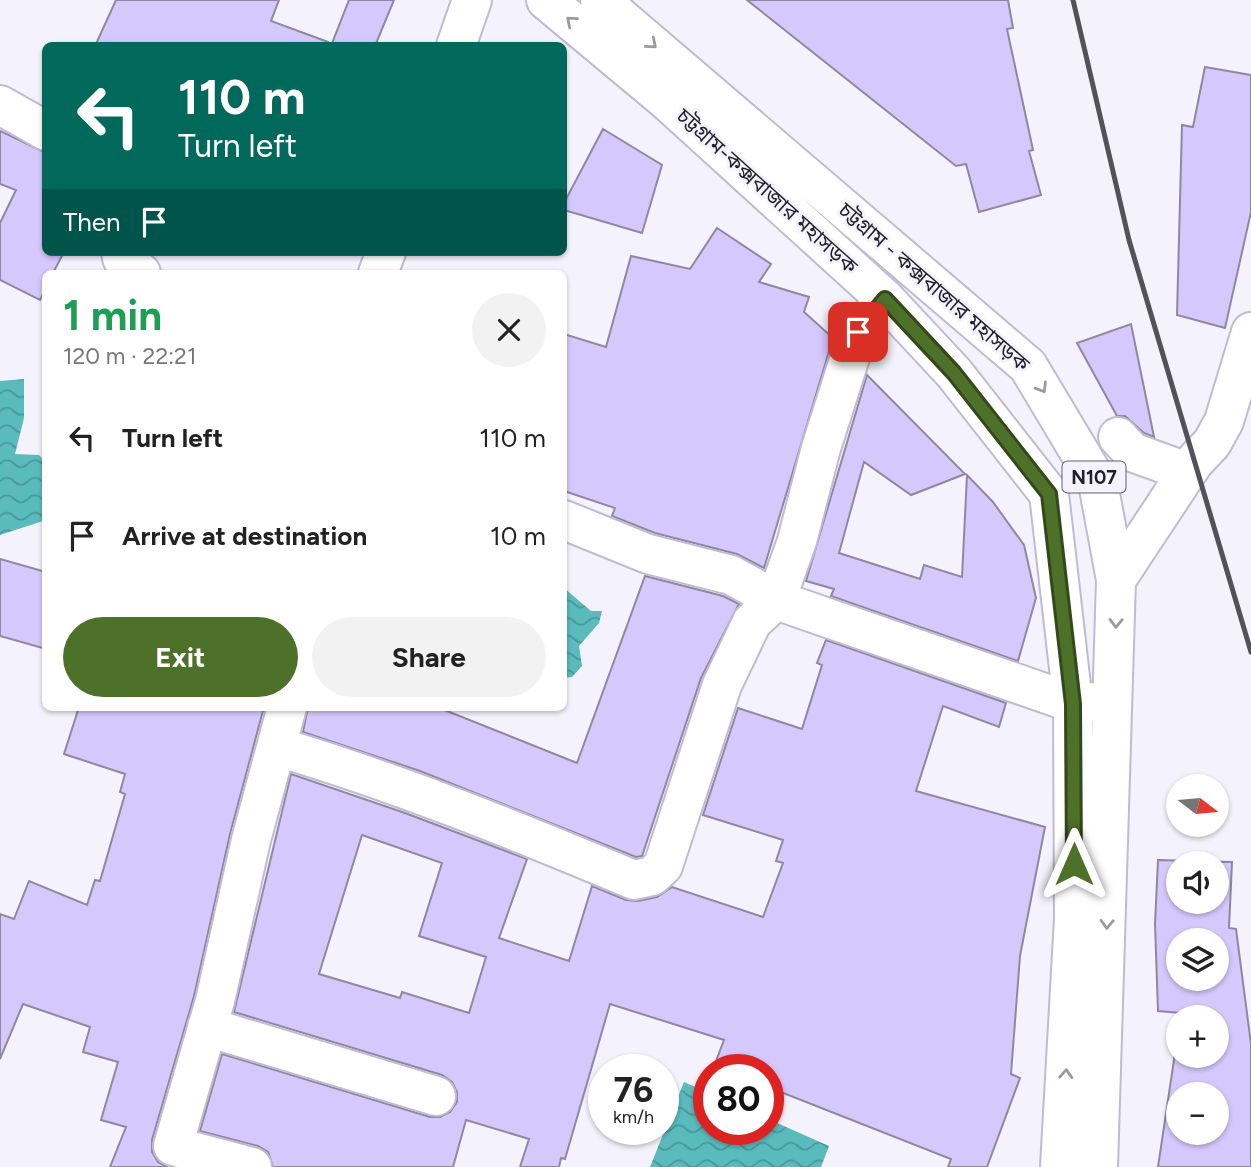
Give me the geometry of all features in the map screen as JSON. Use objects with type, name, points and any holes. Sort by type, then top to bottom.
[{"type":"main road","points":[[457,42],[472,0]]},
{"type":"main road","name":"চট্টগ্রাম-কক্সবাজার মহাসড়ক","points":[[546,0],[666,100],[885,299],[954,373],[1049,494],[1073,704],[1074,918],[1082,1122],[1060,1167]]},
{"type":"main road","name":"চট্টগ্রাম - কক্সবাজার মহাসড়ক","points":[[600,0],[1028,366],[1098,483],[1116,580],[1115,701],[1082,1122],[1098,1167]]},
{"type":"main road","points":[[0,105],[42,129]]},
{"type":"main road","points":[[122,256],[137,270]]},
{"type":"main road","points":[[278,747],[337,764],[484,818],[634,880],[652,876],[663,866],[722,685],[752,622],[776,600],[797,541],[821,448],[858,332],[885,299]]},
{"type":"main road","points":[[1116,580],[1187,472],[1212,443],[1224,421],[1251,332]]},
{"type":"main road","points":[[1118,437],[1132,452],[1187,472]]},
{"type":"main road","points":[[567,521],[648,554],[731,575],[776,600],[1073,704],[1115,701]]},
{"type":"main road","points":[[252,1167],[173,1146],[207,1027],[251,840],[286,711]]},
{"type":"main road","points":[[207,1027],[436,1096]]},
{"type":"main road","points":[[1048,1167],[1082,1122]]},
{"type":"water","points":[[24,379],[24,418],[15,454],[39,455],[42,458],[42,521],[0,535],[0,381]]},
{"type":"water","points":[[567,591],[591,611],[602,611],[599,623],[579,646],[582,666],[572,677],[567,678]]},
{"type":"water","points":[[684,1082],[693,1086],[693,1145],[784,1145],[784,1126],[829,1146],[821,1167],[650,1167],[659,1145],[679,1145],[679,1094]]},
{"type":"building","points":[[116,0],[279,0],[271,21],[328,42],[97,42]]},
{"type":"building","points":[[349,0],[394,0],[377,42],[333,42]]},
{"type":"building","points":[[747,0],[1008,0],[1013,28],[1007,29],[1033,150],[1029,151],[1041,195],[979,212],[966,164],[956,166]]},
{"type":"building","points":[[1205,67],[1251,75],[1251,212],[1225,328],[1177,315],[1182,125],[1193,127]]},
{"type":"building","points":[[603,129],[662,165],[642,233],[567,211],[567,197]]},
{"type":"building","points":[[0,131],[42,151],[42,256],[62,256],[55,270],[42,270],[40,300],[0,280],[0,223],[16,190],[0,184]]},
{"type":"building","points":[[717,228],[771,264],[759,282],[809,297],[804,312],[833,338],[764,568],[737,554],[655,533],[612,516],[615,508],[567,492],[567,335],[606,347],[631,256],[690,269]]},
{"type":"building","points":[[1131,324],[1154,437],[1144,433],[1125,416],[1117,416],[1077,343]]},
{"type":"building","points":[[867,375],[965,474],[911,495],[864,462],[839,553],[920,579],[924,565],[962,577],[967,475],[993,502],[1024,545],[1036,598],[1018,661],[831,596],[834,589],[806,581]]},
{"type":"building","points":[[0,559],[42,571],[42,648],[0,636]]},
{"type":"building","points":[[645,576],[723,596],[739,604],[701,678],[642,856],[636,857],[420,771],[303,732],[307,711],[447,711],[577,763]]},
{"type":"building","points":[[826,640],[1006,703],[999,727],[943,706],[916,791],[1045,827],[1020,956],[1011,1074],[1020,1078],[987,1167],[948,1167],[951,1159],[784,1093],[784,1054],[719,1054],[724,1040],[610,1004],[595,1054],[588,1054],[588,1080],[565,1159],[561,1158],[559,1167],[520,1167],[529,1139],[466,1120],[453,1167],[273,1167],[268,1152],[258,1146],[200,1131],[222,1054],[430,1117],[440,1117],[450,1112],[457,1102],[457,1092],[452,1082],[442,1075],[234,1012],[291,774],[527,859],[499,938],[569,961],[592,886],[626,900],[638,901],[657,897],[672,887],[763,917],[783,863],[776,861],[783,840],[703,815],[738,708],[802,729],[822,665],[817,663]],"holes":[[[362,835],[442,863],[419,936],[486,957],[469,1013],[402,992],[400,998],[319,974]]]},
{"type":"building","points":[[78,711],[263,711],[230,834],[194,996],[152,1140],[152,1152],[158,1162],[167,1167],[110,1167],[126,1127],[101,1120],[118,1062],[83,1052],[90,1027],[23,1004],[0,1059],[0,914],[14,919],[29,881],[87,905],[95,880],[100,881],[125,794],[120,792],[125,774],[64,754]]},
{"type":"building","points":[[1158,860],[1166,860],[1166,914],[1229,914],[1229,862],[1232,862],[1229,928],[1236,929],[1251,1044],[1251,1167],[1158,1167],[1166,1113],[1166,1145],[1229,1145],[1229,1082],[1171,1082],[1173,1068],[1229,1068],[1229,1005],[1166,1005],[1166,1012],[1158,1011],[1155,924]]},
{"type":"railway","points":[[1073,0],[1129,240],[1251,652]]},
{"type":"route","points":[[858,332],[885,299],[954,373],[1049,494],[1073,704],[1074,864]]}]
